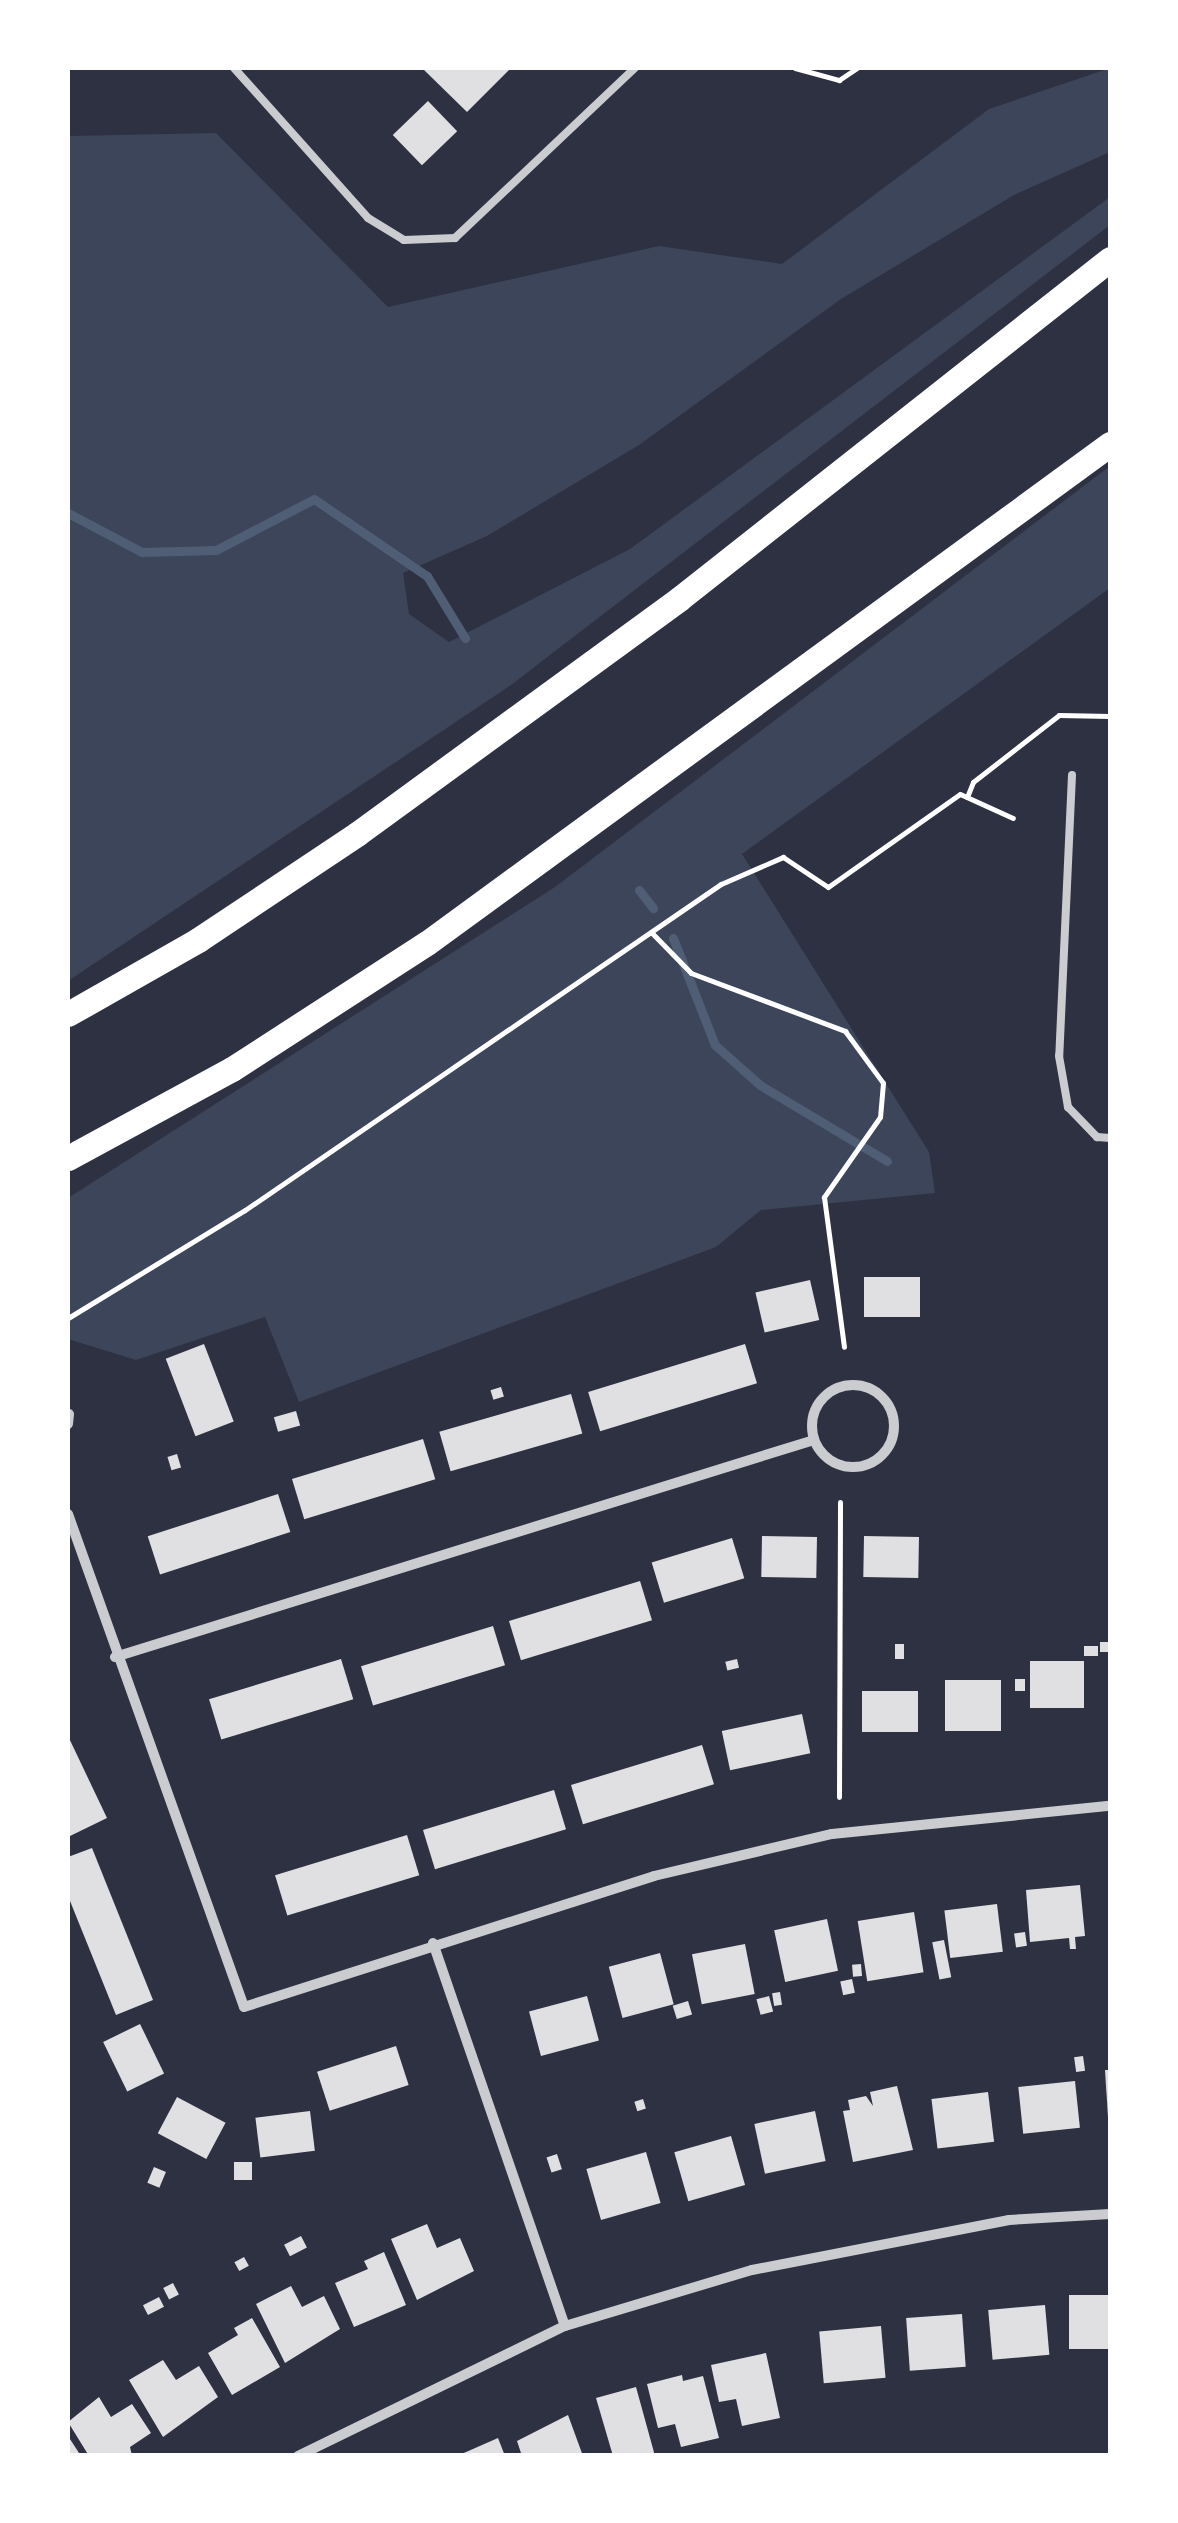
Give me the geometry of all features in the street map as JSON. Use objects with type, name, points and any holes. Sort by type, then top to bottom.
[{"type":"highway","points":[[68,1014],[198,940],[373,822],[679,599],[1110,258]]},
{"type":"highway","points":[[68,1158],[232,1069],[426,942],[1110,444]]},
{"type":"street","points":[[838,1388],[875,1391],[892,1410],[888,1448],[868,1464],[830,1460],[814,1440],[818,1404],[838,1388]]},
{"type":"street","points":[[68,1424],[69,1414]]},
{"type":"street","points":[[116,1657],[814,1440]]},
{"type":"street","points":[[68,1514],[244,2007],[433,1943],[654,1876],[832,1834],[1110,1806]]},
{"type":"street","points":[[433,1943],[565,2326]]},
{"type":"street","points":[[298,2456],[565,2326],[752,2270],[1009,2220],[1110,2214]]},
{"type":"lane","points":[[234,68],[368,218],[404,240],[456,238],[636,68]]},
{"type":"lane","points":[[1072,775],[1059,1056],[1068,1107],[1097,1136],[1110,1138]]},
{"type":"path","points":[[795,68],[812,78],[839,80],[858,68]]},
{"type":"path","points":[[967,797],[973,782],[1059,714],[1110,716]]},
{"type":"path","points":[[68,1318],[244,1210],[720,884],[783,857],[828,887],[960,794],[1013,818]]},
{"type":"path","points":[[651,932],[692,973],[844,1030],[882,1082],[880,1117],[824,1197],[844,1347]]},
{"type":"path","points":[[839,1798],[840,1502]]},
{"type":"shaded area","points":[[1110,68],[1110,152],[1014,195],[841,299],[639,445],[487,536],[403,573],[409,614],[449,642],[630,549],[1110,197],[1110,225],[511,685],[68,981],[68,136],[216,133],[388,307],[659,246],[782,264],[989,109]]},
{"type":"shaded area","points":[[1110,466],[1110,588],[742,854],[929,1152],[935,1193],[761,1210],[716,1247],[299,1402],[265,1317],[136,1360],[68,1339],[68,1198],[555,887]]},
{"type":"building","points":[[422,68],[511,68],[467,112]]},
{"type":"building","points":[[428,101],[457,131],[422,165],[393,135]]},
{"type":"building","points":[[864,1277],[920,1277],[920,1317],[864,1317]]},
{"type":"building","points":[[810,1280],[819,1320],[765,1333],[755,1293]]},
{"type":"building","points":[[204,1344],[234,1421],[195,1436],[166,1359]]},
{"type":"building","points":[[745,1344],[757,1383],[600,1431],[588,1392]]},
{"type":"building","points":[[501,1387],[504,1397],[493,1400],[490,1390]]},
{"type":"building","points":[[571,1394],[582,1433],[451,1471],[439,1432]]},
{"type":"building","points":[[296,1411],[300,1425],[278,1432],[274,1417]]},
{"type":"building","points":[[423,1439],[435,1479],[304,1519],[292,1479]]},
{"type":"building","points":[[177,1454],[181,1467],[172,1470],[167,1457]]},
{"type":"building","points":[[278,1494],[290,1532],[160,1574],[148,1536]]},
{"type":"building","points":[[762,1536],[817,1537],[816,1578],[761,1577]]},
{"type":"building","points":[[864,1536],[919,1537],[918,1578],[863,1577]]},
{"type":"building","points":[[732,1538],[744,1578],[664,1603],[652,1563]]},
{"type":"building","points":[[640,1581],[652,1620],[521,1660],[509,1621]]},
{"type":"building","points":[[493,1626],[505,1665],[373,1706],[361,1666]]},
{"type":"building","points":[[1100,1642],[1110,1642],[1110,1652],[1100,1652]]},
{"type":"building","points":[[895,1644],[904,1644],[904,1659],[895,1659]]},
{"type":"building","points":[[1084,1646],[1098,1646],[1098,1656],[1084,1656]]},
{"type":"building","points":[[341,1659],[353,1699],[221,1740],[209,1699]]},
{"type":"building","points":[[737,1659],[739,1668],[727,1670],[725,1662]]},
{"type":"building","points":[[1030,1661],[1084,1661],[1084,1708],[1030,1708]]},
{"type":"building","points":[[1015,1679],[1025,1679],[1025,1691],[1015,1691]]},
{"type":"building","points":[[945,1680],[1001,1680],[1001,1731],[945,1731]]},
{"type":"building","points":[[862,1691],[918,1691],[918,1732],[862,1732]]},
{"type":"building","points":[[802,1714],[810,1753],[730,1770],[722,1731]]},
{"type":"building","points":[[68,1736],[107,1818],[70,1836],[68,1830]]},
{"type":"building","points":[[702,1745],[714,1784],[583,1824],[571,1785]]},
{"type":"building","points":[[554,1790],[566,1829],[435,1869],[423,1830]]},
{"type":"building","points":[[407,1835],[419,1875],[287,1916],[275,1875]]},
{"type":"building","points":[[92,1848],[153,2000],[116,2015],[68,1896],[68,1857]]},
{"type":"building","points":[[1080,1885],[1085,1936],[1075,1937],[1076,1949],[1070,1949],[1069,1938],[1030,1942],[1026,1890]]},
{"type":"building","points":[[997,1904],[1003,1952],[950,1958],[944,1910]]},
{"type":"building","points":[[914,1912],[924,1972],[867,1981],[858,1921]]},
{"type":"building","points":[[827,1919],[838,1971],[785,1982],[774,1930]]},
{"type":"building","points":[[1025,1932],[1027,1946],[1016,1947],[1014,1934]]},
{"type":"building","points":[[944,1940],[951,1977],[939,1980],[932,1942]]},
{"type":"building","points":[[745,1944],[755,1994],[702,2004],[692,1954]]},
{"type":"building","points":[[660,1953],[674,2004],[623,2018],[609,1967]]},
{"type":"building","points":[[861,1964],[862,1976],[853,1977],[852,1965]]},
{"type":"building","points":[[852,1979],[855,1993],[843,1995],[840,1981]]},
{"type":"building","points":[[780,1992],[782,2005],[774,2006],[772,1993]]},
{"type":"building","points":[[587,1996],[599,2040],[541,2056],[529,2012]]},
{"type":"building","points":[[769,1996],[773,2011],[761,2015],[756,1999]]},
{"type":"building","points":[[688,2001],[692,2014],[677,2019],[673,2006]]},
{"type":"building","points":[[140,2024],[164,2073],[127,2091],[103,2042]]},
{"type":"building","points":[[396,2046],[409,2085],[330,2111],[317,2072]]},
{"type":"building","points":[[1083,2056],[1085,2071],[1076,2072],[1074,2057]]},
{"type":"building","points":[[1105,2070],[1110,2070],[1110,2117],[1108,2117]]},
{"type":"building","points":[[1075,2081],[1080,2128],[1023,2134],[1018,2087]]},
{"type":"building","points":[[897,2086],[913,2150],[853,2162],[843,2111],[850,2110],[848,2100],[866,2096],[873,2106],[870,2092]]},
{"type":"building","points":[[988,2092],[994,2142],[938,2149],[931,2099]]},
{"type":"building","points":[[177,2097],[226,2123],[206,2159],[158,2133]]},
{"type":"building","points":[[643,2099],[646,2109],[637,2111],[634,2102]]},
{"type":"building","points":[[310,2111],[315,2151],[260,2157],[255,2118]]},
{"type":"building","points":[[815,2111],[826,2161],[765,2174],[754,2124]]},
{"type":"building","points":[[731,2136],[745,2185],[688,2201],[674,2152]]},
{"type":"building","points":[[646,2152],[661,2203],[601,2220],[586,2169]]},
{"type":"building","points":[[557,2154],[562,2169],[551,2173],[547,2157]]},
{"type":"building","points":[[234,2162],[252,2162],[252,2180],[234,2180]]},
{"type":"building","points":[[154,2167],[166,2172],[159,2188],[147,2183]]},
{"type":"building","points":[[427,2224],[437,2248],[460,2238],[474,2271],[417,2300],[391,2239]]},
{"type":"building","points":[[301,2236],[307,2248],[290,2256],[284,2245]]},
{"type":"building","points":[[384,2252],[406,2305],[354,2327],[335,2283],[368,2269],[364,2261]]},
{"type":"building","points":[[244,2257],[249,2266],[239,2271],[234,2262]]},
{"type":"building","points":[[173,2283],[179,2295],[169,2300],[163,2288]]},
{"type":"building","points":[[291,2286],[302,2307],[324,2296],[340,2329],[285,2363],[256,2304]]},
{"type":"building","points":[[1069,2295],[1110,2295],[1110,2349],[1069,2349]]},
{"type":"building","points":[[159,2297],[164,2307],[148,2315],[143,2305]]},
{"type":"building","points":[[1045,2305],[1049,2355],[993,2360],[988,2310]]},
{"type":"building","points":[[962,2314],[966,2367],[910,2371],[906,2318]]},
{"type":"building","points":[[252,2318],[280,2367],[232,2395],[208,2353],[238,2335],[234,2328]]},
{"type":"building","points":[[881,2326],[886,2378],[824,2383],[819,2331]]},
{"type":"building","points":[[766,2353],[780,2418],[742,2426],[736,2399],[719,2402],[711,2365]]},
{"type":"building","points":[[163,2360],[176,2380],[199,2366],[218,2397],[163,2437],[129,2380]]},
{"type":"building","points":[[682,2375],[683,2381],[703,2376],[719,2438],[681,2447],[675,2424],[658,2428],[647,2384]]},
{"type":"building","points":[[636,2387],[655,2456],[613,2456],[596,2398]]},
{"type":"building","points":[[99,2397],[111,2417],[132,2404],[151,2433],[130,2447],[132,2456],[89,2456],[68,2422]]},
{"type":"building","points":[[568,2415],[583,2456],[522,2456],[517,2441]]},
{"type":"building","points":[[68,2436],[81,2456],[68,2456]]},
{"type":"building","points":[[498,2438],[505,2456],[457,2456]]},
{"type":"waterway","points":[[68,513],[142,552],[216,550],[314,499],[427,576],[465,638]]},
{"type":"waterway","points":[[639,890],[653,908]]},
{"type":"waterway","points":[[673,938],[715,1045],[760,1085],[887,1161]]}]
